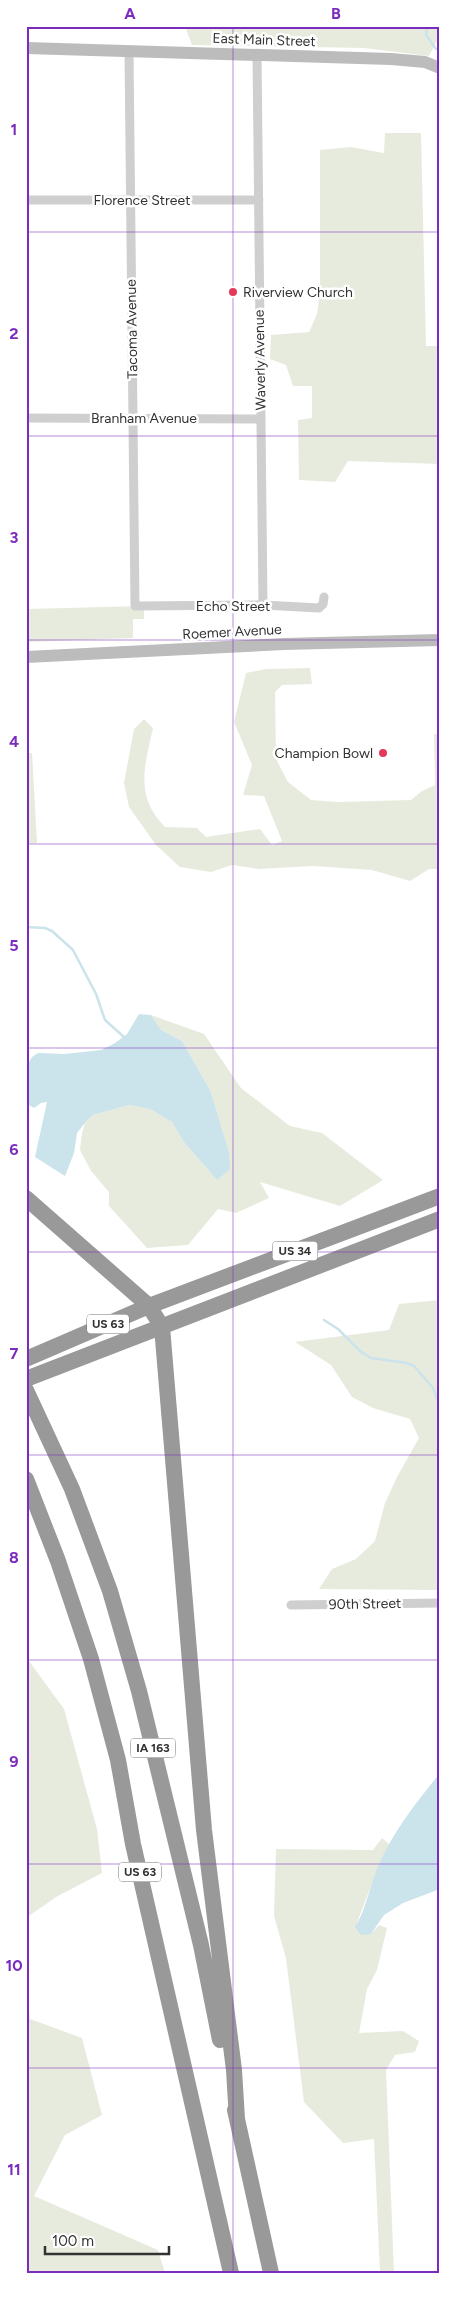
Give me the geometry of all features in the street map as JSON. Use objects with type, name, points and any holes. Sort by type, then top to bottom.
[{"type":"highway","name":"US 34","points":[[149,1306],[440,1196]]},
{"type":"highway","points":[[26,1198],[149,1306],[162,1326],[204,1830],[234,2070],[236,2120],[271,2273]]},
{"type":"highway","name":"US 34","points":[[26,1379],[440,1219]]},
{"type":"highway","name":"US 63","points":[[26,1359],[149,1306]]},
{"type":"highway","name":"IA 163","points":[[26,1390],[72,1489],[110,1591],[139,1691],[201,1945],[236,2120]]},
{"type":"highway","name":"US 63","points":[[26,1479],[58,1560],[91,1659],[118,1760],[133,1844],[231,2273]]},
{"type":"street","name":"East Main Street","points":[[26,48],[130,53],[391,59],[425,62],[440,68]]},
{"type":"street","name":"Tacoma Avenue","points":[[130,53],[135,606]]},
{"type":"street","name":"Waverly Avenue","points":[[257,55],[263,605]]},
{"type":"street","name":"Florence Street","points":[[26,200],[259,200]]},
{"type":"street","name":"Branham Avenue","points":[[26,418],[261,419]]},
{"type":"street","name":"Echo Street","points":[[135,606],[263,605],[319,608],[323,604],[324,597]]},
{"type":"street","name":"Roemer Avenue","points":[[26,657],[284,644],[440,640]]},
{"type":"street","name":"90th Street","points":[[291,1605],[440,1603]]},
{"type":"shaded area","points":[[185,26],[440,26],[440,35],[429,56],[364,48],[192,45]]},
{"type":"shaded area","points":[[385,133],[421,133],[426,346],[440,346],[440,464],[348,461],[335,482],[299,480],[298,420],[312,418],[312,386],[293,386],[286,365],[270,359],[271,335],[309,332],[317,314],[320,291],[320,150],[351,147],[384,153]]},
{"type":"shaded area","points":[[144,606],[144,619],[133,619],[133,638],[26,642],[26,609]]},
{"type":"shaded area","points":[[310,668],[312,684],[282,685],[275,692],[276,759],[288,782],[311,800],[338,802],[411,800],[422,791],[435,785],[434,734],[440,734],[440,869],[429,869],[410,881],[372,870],[313,866],[259,869],[232,865],[211,872],[180,867],[156,845],[129,807],[124,783],[134,729],[144,719],[153,728],[145,767],[145,792],[155,815],[165,827],[197,828],[206,837],[260,829],[272,845],[282,841],[264,796],[243,795],[252,765],[234,722],[246,673],[266,669]]},
{"type":"shaded area","points":[[26,753],[32,753],[37,843],[26,843]]},
{"type":"shaded area","points":[[151,1015],[204,1034],[241,1088],[290,1126],[322,1133],[383,1180],[340,1206],[260,1182],[269,1198],[236,1213],[218,1209],[188,1245],[147,1248],[109,1206],[109,1192],[91,1171],[80,1150],[85,1123],[93,1115],[129,1105],[150,1109],[172,1122],[183,1141],[217,1180],[217,1118],[210,1090],[182,1041],[161,1030]]},
{"type":"shaded area","points":[[440,1300],[440,1590],[319,1589],[332,1569],[356,1559],[375,1541],[385,1503],[419,1438],[410,1419],[373,1408],[352,1397],[331,1365],[295,1342],[389,1330],[399,1304]]},
{"type":"shaded area","points":[[26,1657],[64,1709],[97,1829],[102,1873],[56,1897],[26,1918]]},
{"type":"shaded area","points":[[382,1838],[389,1844],[357,1923],[371,1934],[379,1925],[387,1928],[377,1970],[367,1989],[359,2033],[403,2031],[419,2041],[415,2052],[395,2055],[386,2070],[394,2273],[380,2273],[374,2139],[343,2143],[304,2102],[286,1958],[274,1916],[276,1849],[373,1850]]},
{"type":"shaded area","points":[[26,1991],[30,2019],[82,2038],[102,2115],[65,2135],[34,2196],[158,2250],[165,2273],[26,2273]]},
{"type":"water","points":[[139,1014],[151,1015],[161,1030],[182,1041],[210,1090],[229,1153],[230,1169],[217,1180],[183,1141],[172,1122],[150,1109],[129,1105],[93,1115],[85,1123],[77,1133],[74,1153],[65,1176],[35,1157],[47,1102],[41,1103],[34,1108],[27,1104],[26,1067],[32,1057],[38,1053],[65,1054],[101,1050],[127,1034]]},
{"type":"water","points":[[440,1773],[440,1889],[403,1903],[384,1915],[371,1934],[361,1935],[355,1927],[362,1913],[374,1876],[389,1843]]},
{"type":"waterway","points":[[427,26],[426,35],[436,49]]},
{"type":"waterway","points":[[26,927],[45,928],[52,931],[73,950],[96,994],[105,1020],[125,1038]]},
{"type":"waterway","points":[[324,1320],[338,1329],[360,1351],[371,1358],[407,1363],[414,1366],[433,1388],[440,1406]]},
{"type":"place","name":"Riverview Church","points":[[233,292]]},
{"type":"place","name":"Champion Bowl","points":[[383,753]]}]
